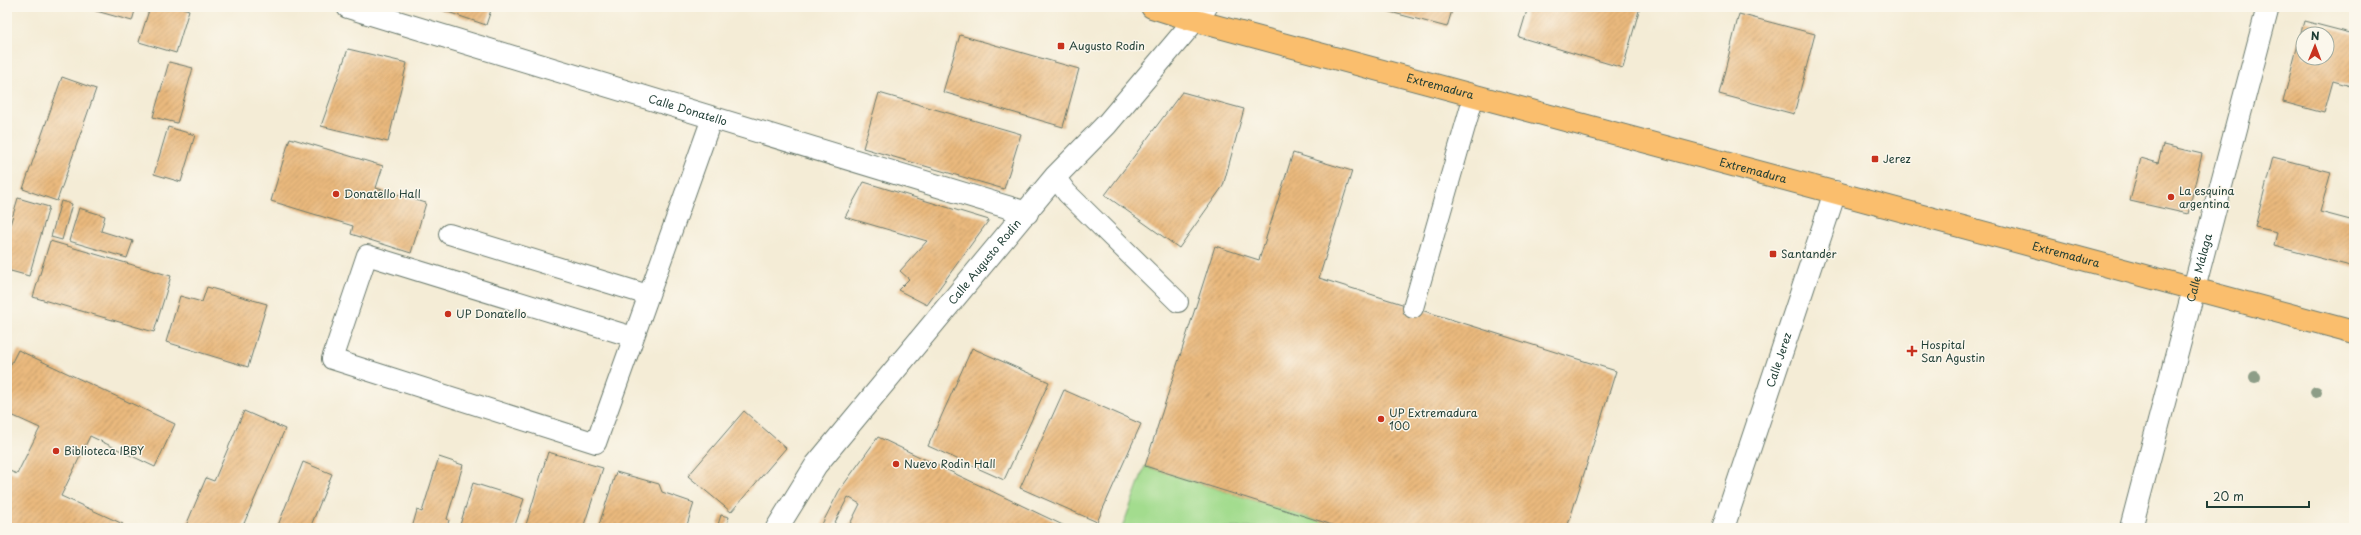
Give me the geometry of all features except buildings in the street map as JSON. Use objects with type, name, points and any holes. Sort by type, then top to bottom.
[{"type":"main road","name":"Extremadura","points":[[1152,7],[1200,13],[1474,95],[2354,332]]},
{"type":"street","name":"Calle Donatello","points":[[348,7],[1027,213]]},
{"type":"street","name":"Calle Málaga","points":[[2131,528],[2192,288],[2268,7]]},
{"type":"street","name":"Calle Augusto Rodin","points":[[777,528],[816,465],[1027,213],[1055,177],[1107,124],[1200,13]]},
{"type":"street","name":"Calle Jerez","points":[[1723,528],[1835,192]]},
{"type":"lane","points":[[1413,308],[1474,95]]},
{"type":"lane","points":[[634,337],[368,255],[332,359],[596,443],[634,337],[648,295],[712,118]]},
{"type":"lane","points":[[1055,177],[1067,193],[1178,302]]},
{"type":"lane","points":[[449,234],[648,295]]},
{"type":"green space","points":[[1145,466],[1342,528],[1122,528]]},
{"type":"place","name":"Augusto Rodin","points":[[1061,46]]},
{"type":"place","name":"Jerez","points":[[1875,159]]},
{"type":"place","name":"Donatello Hall","points":[[336,194]]},
{"type":"place","name":"La esquina argentina","points":[[2171,197]]},
{"type":"place","name":"Santander","points":[[1773,254]]},
{"type":"place","name":"UP Donatello","points":[[448,314]]},
{"type":"place","name":"Hospital San Agustin","points":[[1912,351]]},
{"type":"place","name":"UP Extremadura 100","points":[[1381,419]]},
{"type":"place","name":"Biblioteca IBBY","points":[[56,451]]},
{"type":"place","name":"Nuevo Rodin Hall","points":[[896,464]]}]
